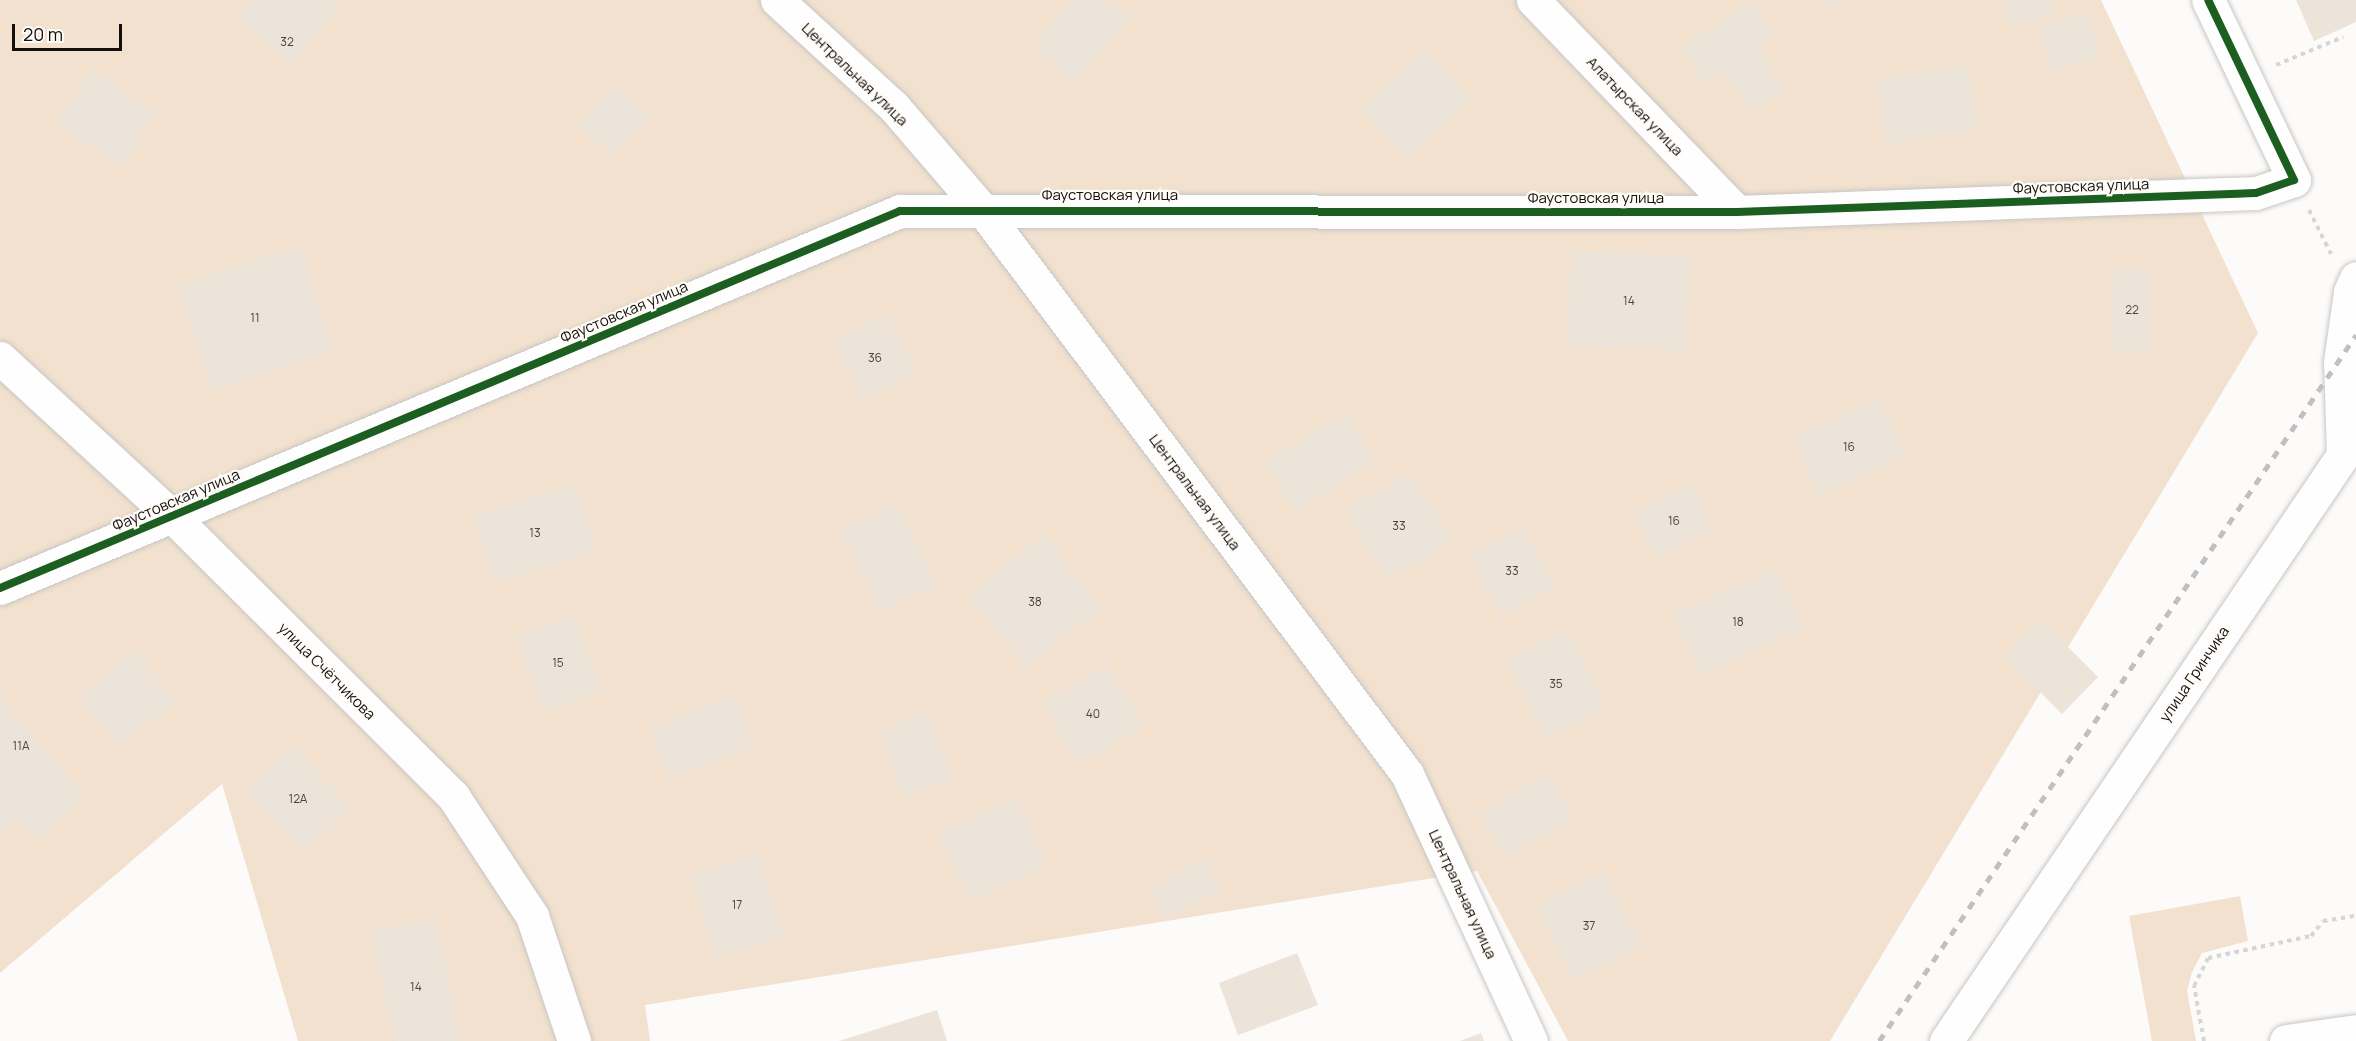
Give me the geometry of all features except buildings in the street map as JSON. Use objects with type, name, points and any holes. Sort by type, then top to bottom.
[{"type":"street","name":"Центральная улица","points":[[777,0],[894,107],[981,208],[1407,774],[1531,1041]]},
{"type":"street","name":"Алатырская улица","points":[[1533,0],[1737,212]]},
{"type":"street","points":[[2208,0],[2294,180]]},
{"type":"street","name":"Фаустовская улица","points":[[0,588],[900,211],[981,208],[1737,212],[2256,193],[2294,180]]},
{"type":"street","name":"улица Гринчика","points":[[1946,1041],[2343,455],[2340,362],[2353,285]]},
{"type":"street","name":"улица Счётчикова","points":[[0,358],[172,516],[453,796],[532,916],[574,1041]]},
{"type":"street","points":[[2286,1041],[2356,1031]]},
{"type":"path","points":[[2245,78],[2343,37]]},
{"type":"path","points":[[2294,180],[2353,285]]},
{"type":"path","points":[[2204,1041],[2194,986],[2208,958],[2223,952],[2311,936],[2323,921],[2356,916]]},
{"type":"shaded area","points":[[0,0],[2101,0],[2258,333],[1830,1041],[1568,1041],[1477,871],[645,1005],[650,1041],[298,1041],[222,784],[0,973]]},
{"type":"shaded area","points":[[2240,896],[2248,941],[2202,953],[2192,972],[2187,991],[2196,1041],[2152,1041],[2129,916]]},
{"type":"railway","points":[[1879,1041],[2356,335]]},
{"type":"cycle path","points":[[0,588],[900,211],[1737,212],[2256,193],[2294,180],[2208,0]]}]
